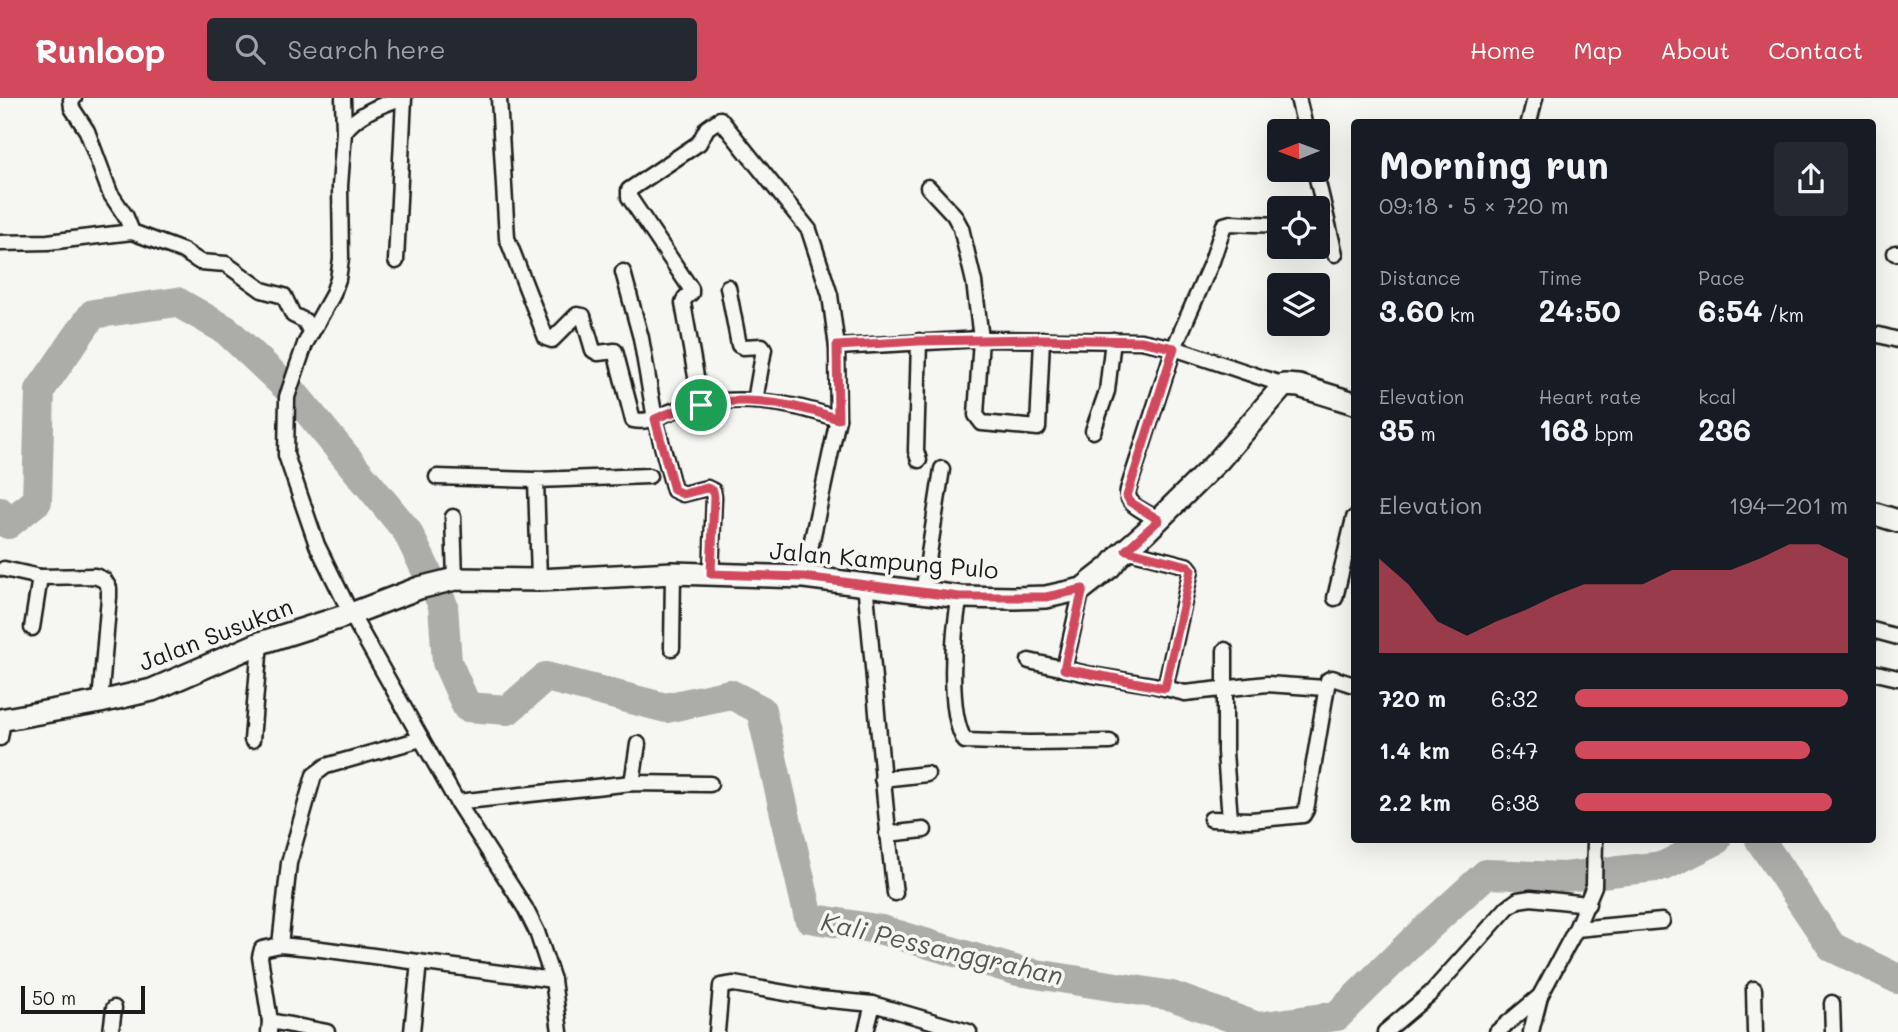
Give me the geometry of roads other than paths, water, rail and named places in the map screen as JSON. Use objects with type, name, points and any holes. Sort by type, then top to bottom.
[{"type":"street","points":[[74,98],[71,100],[72,108],[87,131],[110,193],[126,217],[132,232]]},
{"type":"street","points":[[342,98],[344,132],[340,169],[340,269],[332,296],[308,338],[287,397],[286,455],[317,545],[351,614],[457,802],[526,908],[553,980],[560,1032]]},
{"type":"street","points":[[344,132],[355,119],[374,108],[403,98],[396,261]]},
{"type":"street","points":[[499,98],[507,238],[546,338],[552,340],[581,314],[595,352],[615,351],[633,420],[655,419],[679,409],[701,405],[755,401],[808,408],[838,419]]},
{"type":"street","points":[[1298,98],[1303,119]]},
{"type":"street","points":[[1530,119],[1535,98]]},
{"type":"street","points":[[701,405],[683,303],[691,289],[629,194],[631,187],[699,143],[707,128],[720,119],[809,230],[830,295],[837,346],[838,419],[804,577]]},
{"type":"street","points":[[928,187],[954,215],[961,228],[974,282],[981,339],[976,415],[978,420],[982,423],[1035,428],[1040,425],[1042,339]]},
{"type":"street","points":[[1159,520],[1130,502],[1127,496],[1174,348],[1212,261],[1224,225],[1267,224]]},
{"type":"street","points":[[0,243],[48,242],[132,232],[183,251],[200,262],[226,264],[262,290],[284,296],[293,315],[305,321],[308,338]]},
{"type":"street","points":[[1330,244],[1335,254]]},
{"type":"street","points":[[623,272],[631,310],[641,338],[655,419],[674,490],[683,494],[707,488],[713,491],[711,574]]},
{"type":"street","points":[[728,286],[739,345],[762,346],[764,349],[755,401]]},
{"type":"street","points":[[1879,335],[1898,340]]},
{"type":"street","points":[[837,346],[981,339],[1141,341],[1174,348],[1284,385],[1299,386],[1351,402]]},
{"type":"street","points":[[1093,431],[1107,391],[1114,340]]},
{"type":"street","points":[[919,341],[916,451],[919,460]]},
{"type":"street","name":"Jalan Kampung Pulo","points":[[450,580],[540,580],[673,573],[804,577],[960,597],[1046,597],[1083,589],[1110,568],[1219,460],[1284,385]]},
{"type":"street","points":[[923,593],[942,469]]},
{"type":"street","points":[[437,477],[536,480],[649,476]]},
{"type":"street","points":[[536,480],[540,580]]},
{"type":"street","points":[[1876,514],[1898,521]]},
{"type":"street","points":[[450,580],[453,517]]},
{"type":"street","points":[[1335,598],[1351,530]]},
{"type":"street","points":[[1126,550],[1188,566],[1191,570],[1165,688]]},
{"type":"street","points":[[4,569],[40,577],[95,576],[104,580],[109,588],[100,702]]},
{"type":"street","points":[[672,648],[673,573]]},
{"type":"street","points":[[33,628],[40,577]]},
{"type":"street","name":"Jalan Susukan","points":[[1,726],[152,690],[260,643],[351,614],[419,588],[450,580]]},
{"type":"street","points":[[865,584],[887,834],[895,893]]},
{"type":"street","points":[[1064,669],[1083,589]]},
{"type":"street","points":[[960,597],[954,640],[954,708],[958,730],[965,741],[1110,742]]},
{"type":"street","points":[[1876,630],[1898,637]]},
{"type":"street","points":[[252,740],[260,643]]},
{"type":"street","points":[[1225,650],[1225,752],[1230,820]]},
{"type":"street","points":[[1029,661],[1185,693],[1267,684],[1325,688]]},
{"type":"street","points":[[1876,673],[1898,678]]},
{"type":"street","points":[[1211,819],[1303,815],[1306,810],[1325,688],[1329,679],[1351,684]]},
{"type":"street","points":[[280,945],[289,863],[314,775],[326,766],[421,739]]},
{"type":"street","points":[[632,783],[638,744]]},
{"type":"street","points":[[882,779],[927,774]]},
{"type":"street","points":[[457,802],[632,783],[710,783]]},
{"type":"street","points":[[887,834],[924,830]]},
{"type":"street","points":[[1531,1032],[1540,996],[1588,904],[1594,886],[1595,848]]},
{"type":"street","points":[[1385,1032],[1431,993],[1508,907],[1518,900],[1531,898],[1588,904]]},
{"type":"street","points":[[1576,929],[1662,921]]},
{"type":"street","points":[[327,1032],[270,1026],[261,952],[266,947],[280,945],[553,980]]},
{"type":"street","points":[[412,1032],[419,962]]},
{"type":"street","points":[[717,1032],[719,996],[721,986],[726,984],[873,1004],[940,1028],[969,1032]]},
{"type":"street","points":[[1754,989],[1755,1032]]},
{"type":"street","points":[[1497,1032],[1540,996]]},
{"type":"street","points":[[1832,1003],[1836,1031]]},
{"type":"street","points":[[866,1032],[873,1004]]},
{"type":"street","points":[[111,1032],[114,1008]]},
{"type":"waterway","name":"Kali Pessanggrahan","points":[[0,512],[8,524],[37,501],[40,390],[93,314],[177,302],[226,330],[294,394],[407,531],[443,605],[447,662],[467,707],[508,710],[546,677],[666,708],[730,694],[761,710],[809,918],[882,930],[1018,971],[1172,996],[1258,1027],[1337,1016],[1486,874],[1564,877],[1664,866],[1710,843]]},
{"type":"waterway","name":"Kali Pessanggrahan","points":[[1762,843],[1832,947],[1898,979]]}]
